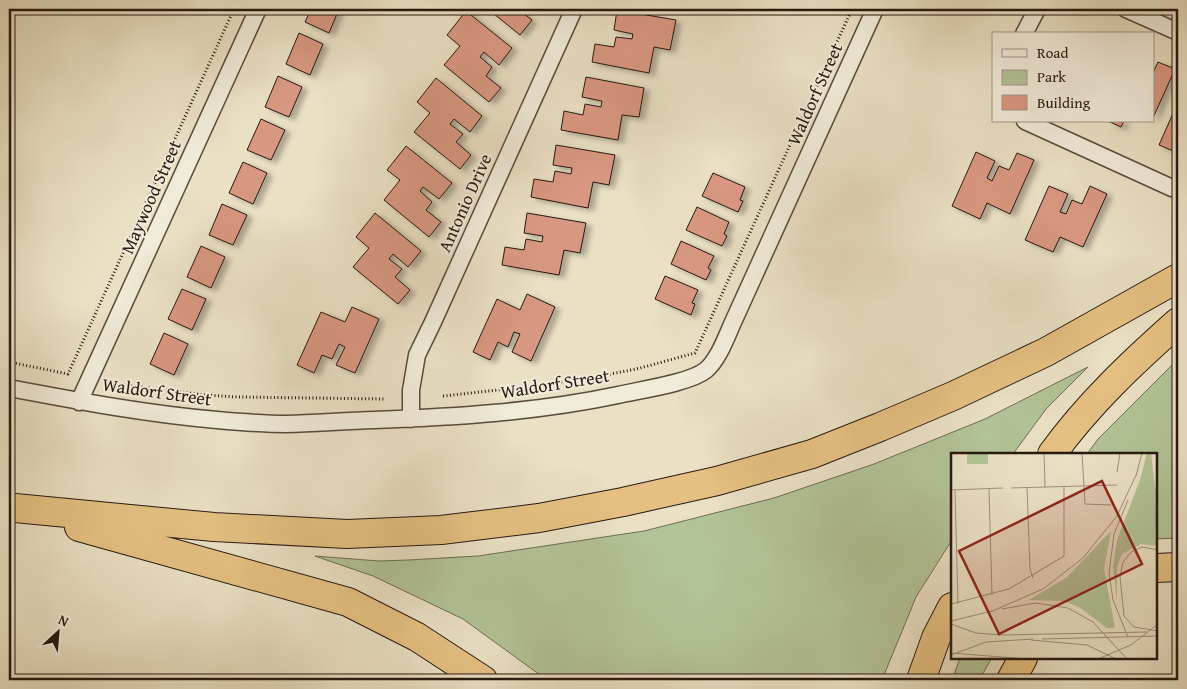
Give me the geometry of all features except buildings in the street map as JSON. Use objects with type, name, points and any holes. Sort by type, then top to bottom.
[{"type":"highway","points":[[12,508],[214,527],[347,534],[441,530],[539,518],[622,502],[717,481],[812,454],[880,427],[953,396],[1046,352],[1178,278]]},
{"type":"highway","points":[[1053,453],[1098,397],[1178,322]]},
{"type":"highway","points":[[12,508],[348,602],[417,637],[483,680]]},
{"type":"highway","points":[[1157,568],[1178,567]]},
{"type":"highway","points":[[921,680],[936,638],[951,609]]},
{"type":"highway","points":[[1011,680],[1022,659]]},
{"type":"street","name":"Maywood Street","points":[[79,402],[258,9]]},
{"type":"street","name":"Antonio Drive","points":[[411,419],[411,390],[418,355],[574,9]]},
{"type":"street","name":"Waldorf Street","points":[[9,388],[79,402],[170,415],[275,423],[411,419],[500,413],[587,402],[687,379],[705,371],[714,362],[875,9]]},
{"type":"street","points":[[1025,32],[1037,9]]},
{"type":"street","points":[[1126,9],[1178,32]]},
{"type":"street","points":[[1027,122],[1172,188]]},
{"type":"path","points":[[9,362],[68,374],[234,9]]},
{"type":"path","points":[[695,353],[852,9]]},
{"type":"green space","points":[[1178,359],[1178,538],[1157,539],[1157,453],[1088,453],[1098,439]]},
{"type":"green space","points":[[1088,367],[1046,409],[1014,453],[951,453],[951,542],[916,597],[882,680],[547,680],[463,619],[373,576],[315,556],[379,561],[478,556],[644,531],[774,498],[874,464],[985,419]]},
{"type":"green space","points":[[960,659],[991,659],[979,680],[952,680]]}]
